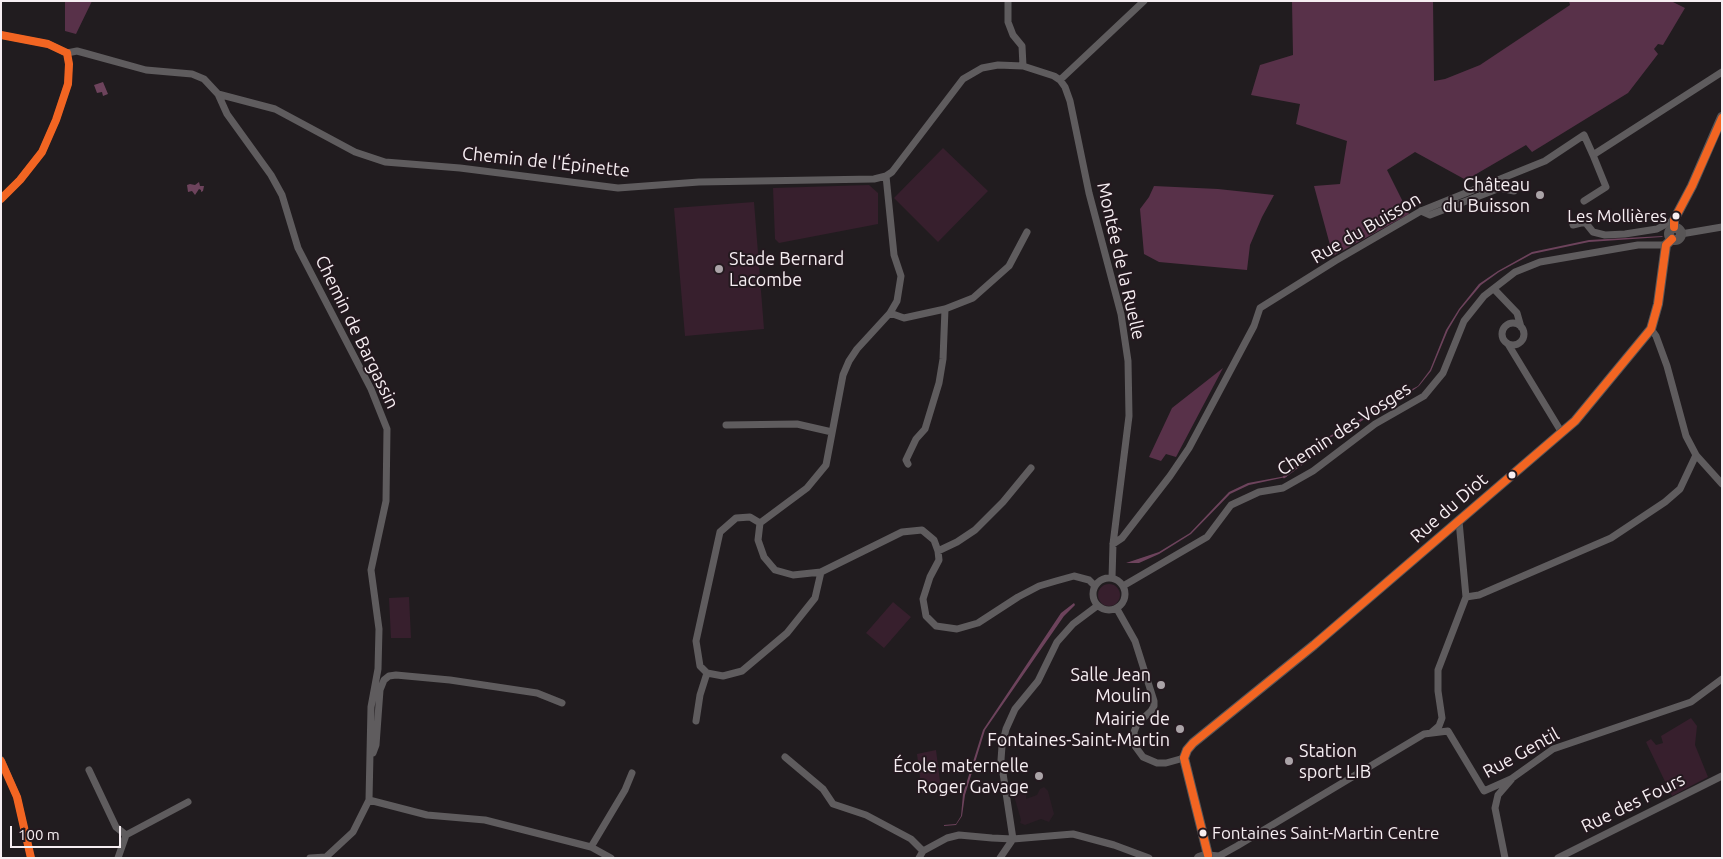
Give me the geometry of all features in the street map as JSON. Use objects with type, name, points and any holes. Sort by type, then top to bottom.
[{"type":"street","points":[[1008,1],[1008,22],[1013,35],[1022,46],[1023,66]]},
{"type":"street","points":[[1095,586],[1090,580],[1074,576],[1039,586],[978,623],[957,629],[936,626],[926,616],[923,599],[930,577],[939,560],[934,540],[922,530],[902,532],[821,572],[793,575],[775,570],[764,558],[758,540],[760,523],[807,488],[826,465],[843,375],[849,361],[857,349],[890,313],[897,301],[901,276],[894,255],[886,176],[892,172],[963,79],[982,68],[998,65],[1023,66],[1054,76],[1060,80],[1144,1]]},
{"type":"street","name":"Chemin de l'Épinette","points":[[1,35],[48,44],[67,53],[77,51],[146,70],[192,74],[204,80],[218,94],[275,109],[355,152],[386,162],[460,168],[618,188],[699,182],[874,179],[886,176]]},
{"type":"street","points":[[1,199],[20,180],[42,152],[56,120],[68,84],[69,64],[67,53]]},
{"type":"street","points":[[1584,201],[1606,187],[1593,156],[1722,72]]},
{"type":"street","name":"Montée de la Ruelle","points":[[1060,80],[1070,100],[1088,192],[1121,314],[1128,362],[1130,416],[1113,544],[1112,578]]},
{"type":"street","name":"Chemin de Bargassin","points":[[218,94],[227,114],[272,175],[282,195],[298,248],[371,389],[387,429],[386,501],[371,570],[379,629],[378,669],[371,707],[369,800],[353,832],[327,857]]},
{"type":"street","points":[[1673,233],[1722,117]]},
{"type":"street","name":"Rue du Buisson","points":[[1113,544],[1122,538],[1189,448],[1254,326],[1260,308],[1421,211],[1545,161],[1584,135],[1593,156]]},
{"type":"street","points":[[1421,211],[1430,216],[1500,188],[1514,191]]},
{"type":"street","points":[[1573,225],[1585,222],[1593,232],[1612,234],[1657,229],[1673,233],[1722,227]]},
{"type":"street","points":[[890,313],[904,318],[945,309],[973,298],[1009,266],[1027,232]]},
{"type":"street","name":"Chemin des Vosges","points":[[1123,586],[1207,537],[1231,506],[1259,492],[1283,488],[1313,471],[1375,424],[1424,396],[1443,373],[1464,321],[1484,296],[1515,272],[1540,262],[1638,245],[1673,233]]},
{"type":"street","name":"Rue du Diot","points":[[1184,758],[1187,750],[1194,743],[1314,645],[1575,421],[1652,330],[1673,233]]},
{"type":"street","points":[[1494,289],[1516,313],[1524,334],[1519,343],[1508,344]]},
{"type":"street","points":[[908,464],[906,460],[916,439],[925,429],[939,383],[945,309]]},
{"type":"street","points":[[1521,327],[1513,323],[1505,326],[1502,335],[1562,433]]},
{"type":"street","points":[[1652,330],[1667,366],[1686,436],[1696,455],[1722,484]]},
{"type":"street","points":[[726,425],[796,424],[832,432]]},
{"type":"street","points":[[1466,597],[1479,595],[1611,538],[1665,502],[1680,488],[1696,455]]},
{"type":"street","points":[[938,551],[957,542],[975,530],[1003,502],[1031,468]]},
{"type":"street","points":[[760,523],[750,518],[736,518],[720,532],[696,641],[700,666],[708,673],[723,676],[742,671],[787,633],[815,598],[821,572]]},
{"type":"street","points":[[1117,609],[1135,641],[1154,701],[1151,711],[1137,724],[1134,732],[1136,746],[1143,757],[1157,763],[1166,763],[1184,758],[1206,857],[1219,856],[1424,734],[1432,733],[1439,726],[1442,718],[1438,691],[1438,670],[1466,597],[1459,521]]},
{"type":"street","points":[[1112,578],[1123,586],[1124,601],[1117,609],[1106,611],[1097,606],[1092,596],[1095,586],[1101,580],[1112,578]]},
{"type":"street","points":[[1000,858],[1013,839],[1001,760],[1006,729],[1015,709],[1038,681],[1057,642],[1073,624],[1097,606]]},
{"type":"street","points":[[696,721],[700,695],[708,673]]},
{"type":"street","points":[[370,761],[376,745],[380,690],[384,680],[389,676],[450,680],[537,693],[562,703]]},
{"type":"street","name":"Rue Gentil","points":[[1432,733],[1448,731],[1484,791],[1511,780],[1553,749],[1691,702],[1722,679]]},
{"type":"street","points":[[785,756],[823,789],[833,804],[866,815],[911,838],[923,851]]},
{"type":"street","points":[[1,760],[17,797],[31,858]]},
{"type":"street","points":[[89,770],[116,827],[126,834]]},
{"type":"street","points":[[591,847],[625,790],[632,773]]},
{"type":"street","name":"Rue des Fours","points":[[1558,858],[1722,776]]},
{"type":"street","points":[[1505,858],[1495,808],[1498,795],[1511,780]]},
{"type":"street","points":[[369,800],[427,814],[485,820],[591,847],[611,858]]},
{"type":"street","points":[[118,858],[126,834],[188,802]]},
{"type":"street","points":[[918,858],[923,851],[947,838],[959,835],[1013,839],[1073,834],[1114,845],[1149,858]]},
{"type":"street","points":[[310,858],[327,857]]},
{"type":"shaded area","points":[[65,1],[92,1],[76,34],[65,31]]},
{"type":"shaded area","points":[[1292,1],[1433,1],[1434,81],[1445,79],[1480,65],[1570,5],[1569,1],[1671,1],[1685,8],[1663,45],[1658,44],[1654,49],[1658,54],[1628,93],[1532,152],[1526,145],[1466,180],[1415,152],[1387,170],[1409,214],[1333,256],[1314,186],[1340,184],[1347,141],[1296,124],[1300,104],[1251,95],[1260,65],[1293,55]]},
{"type":"shaded area","points":[[103,82],[108,94],[103,96],[102,92],[97,93],[94,85]]},
{"type":"shaded area","points":[[943,148],[988,191],[938,242],[894,198]]},
{"type":"shaded area","points":[[199,182],[200,186],[204,186],[203,191],[201,192],[199,189],[195,195],[192,191],[188,192],[187,185],[195,185]]},
{"type":"shaded area","points":[[869,185],[878,193],[878,224],[779,243],[775,239],[773,188]]},
{"type":"shaded area","points":[[1154,186],[1218,189],[1274,195],[1250,245],[1247,270],[1159,262],[1144,254],[1140,209]]},
{"type":"shaded area","name":"Stade Bernard Lacombe","points":[[754,202],[764,329],[685,336],[674,208]]},
{"type":"shaded area","points":[[1663,236],[1589,242],[1532,254],[1499,272],[1481,285],[1460,310],[1448,330],[1431,371],[1419,386],[1360,422],[1316,445],[1310,459],[1286,477],[1249,485],[1230,494],[1191,534],[1159,554],[1139,563],[1126,563],[1159,552],[1190,533],[1229,492],[1248,483],[1286,476],[1308,459],[1315,444],[1418,386],[1430,370],[1446,330],[1459,309],[1479,284],[1498,271],[1532,252],[1589,240]]},
{"type":"shaded area","points":[[1223,368],[1176,457],[1166,454],[1161,461],[1149,457],[1172,408]]},
{"type":"shaded area","points":[[1109,584],[1117,587],[1120,595],[1117,603],[1109,606],[1101,603],[1098,595],[1101,587]]},
{"type":"shaded area","points":[[409,597],[411,638],[391,638],[389,598]]},
{"type":"shaded area","points":[[893,602],[911,617],[884,648],[866,633]]},
{"type":"shaded area","points":[[1074,603],[1075,605],[1064,616],[985,730],[965,795],[962,816],[956,825],[944,826],[956,824],[961,816],[963,794],[983,730],[1061,613]]},
{"type":"shaded area","points":[[1691,718],[1697,726],[1695,745],[1708,777],[1672,796],[1646,742],[1651,739],[1656,745],[1663,743],[1661,736]]},
{"type":"shaded area","points":[[936,750],[941,789],[922,793],[917,754]]},
{"type":"shaded area","points":[[1028,784],[1026,799],[1037,795],[1040,789],[1044,787],[1048,791],[1054,814],[1049,822],[1041,819],[1025,825],[1020,823],[1021,820],[1012,789]]},
{"type":"waterway","points":[[1284,477],[1309,457]]},
{"type":"transit line","points":[[1,35],[48,44],[67,53]]},
{"type":"transit line","points":[[1,199],[20,180],[42,152],[56,120],[68,84],[69,64],[67,53]]},
{"type":"transit line","points":[[1674,227],[1674,220],[1692,186],[1722,118]]},
{"type":"transit line","points":[[1184,758],[1187,750],[1193,743],[1314,645],[1575,421],[1651,329],[1658,304],[1666,245],[1672,239]]},
{"type":"transit line","points":[[1184,758],[1208,855]]},
{"type":"transit line","points":[[1,761],[17,797],[31,858]]},
{"type":"place","name":"Château du Buisson","points":[[1540,195]]},
{"type":"place","name":"Les Mollières","points":[[1676,216]]},
{"type":"place","name":"Stade Bernard Lacombe","points":[[719,269]]},
{"type":"place","name":"Salle Jean Moulin","points":[[1161,685]]},
{"type":"place","name":"Mairie de Fontaines-Saint-Martin","points":[[1180,729]]},
{"type":"place","name":"Station sport LIB","points":[[1289,761]]},
{"type":"place","name":"École maternelle Roger Gavage","points":[[1039,776]]},
{"type":"place","name":"Fontaines Saint-Martin Centre","points":[[1203,833]]}]
